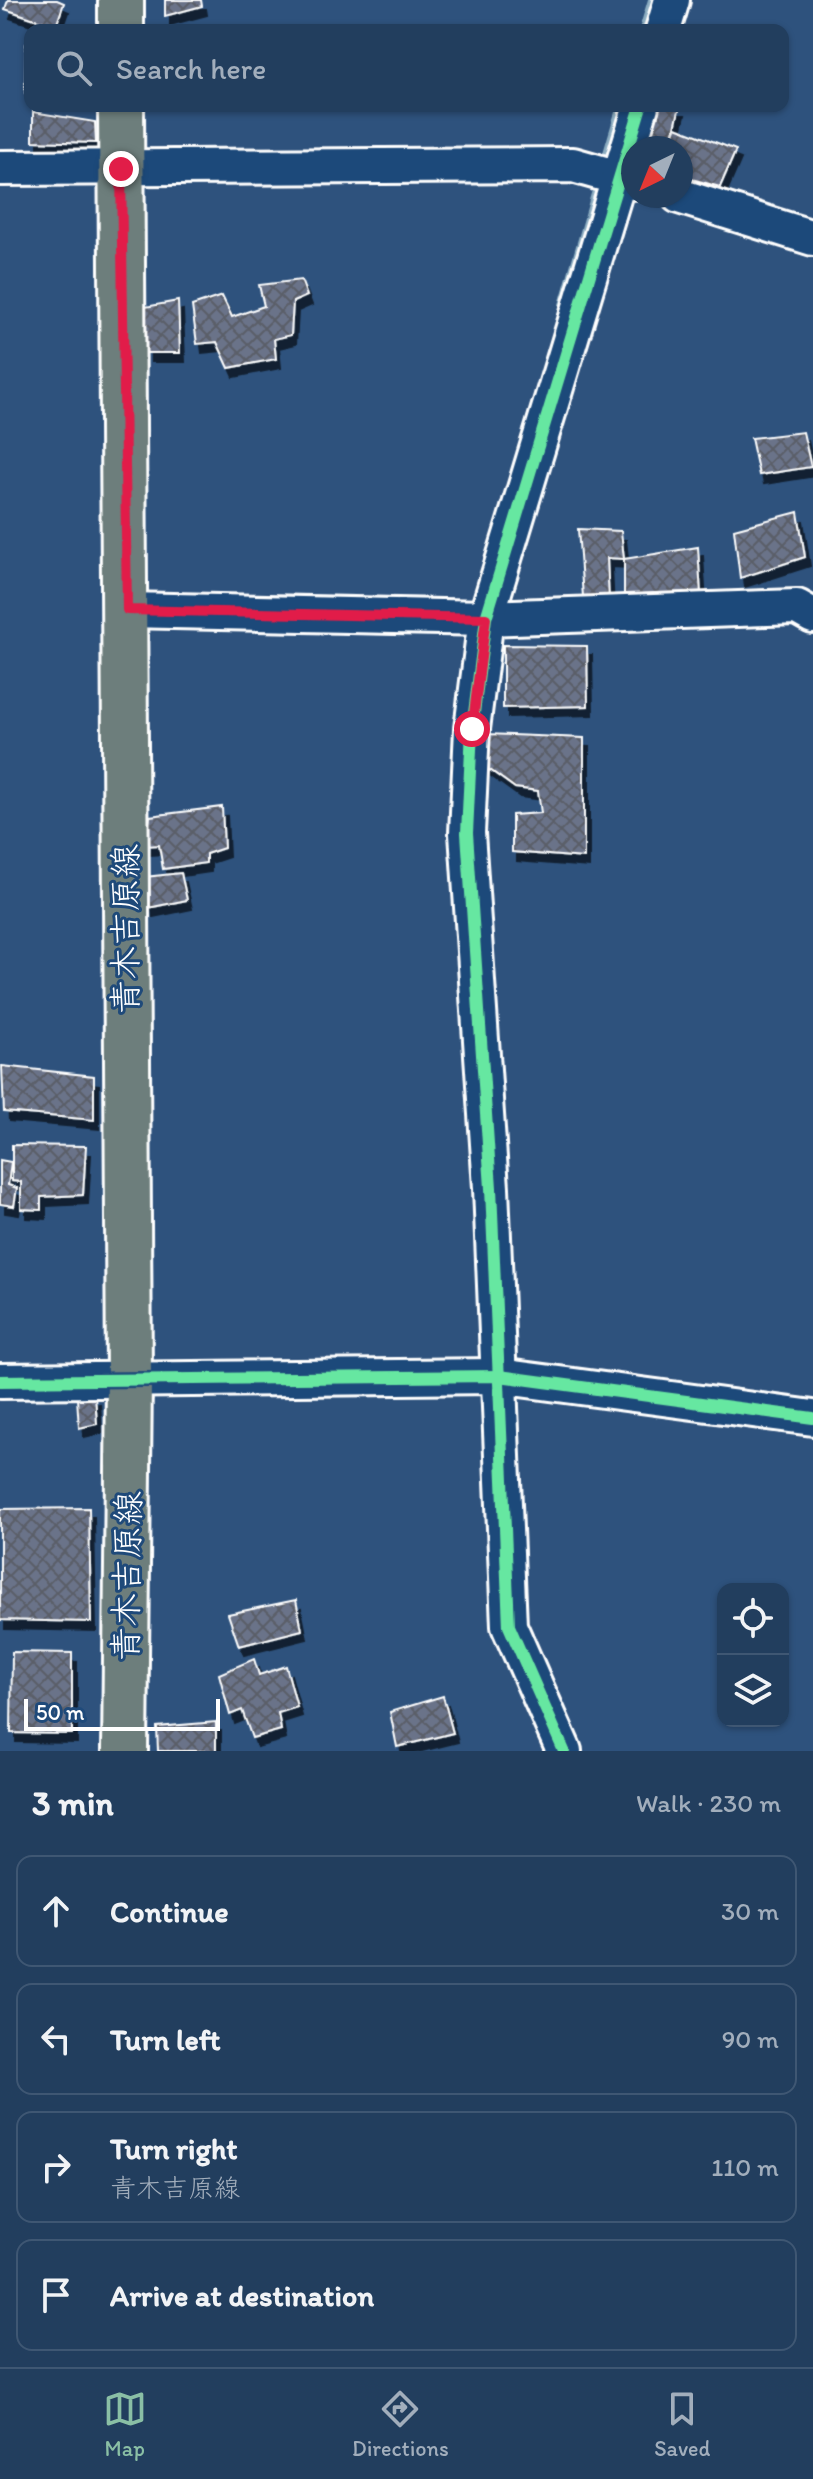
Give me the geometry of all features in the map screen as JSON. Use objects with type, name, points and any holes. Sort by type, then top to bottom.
[{"type":"main road","points":[[121,0],[121,24]]},
{"type":"main road","name":"青木吉原線","points":[[121,112],[127,610],[124,1078],[129,1379],[125,1751]]},
{"type":"street","points":[[665,24],[672,0]]},
{"type":"street","points":[[635,136],[640,112]]},
{"type":"street","points":[[0,168],[573,165],[621,179]]},
{"type":"street","points":[[564,1751],[509,1626],[499,1376],[467,833],[472,729],[486,618],[621,196]]},
{"type":"street","points":[[693,200],[813,238]]},
{"type":"street","points":[[127,610],[486,618],[797,607],[813,616]]},
{"type":"street","points":[[0,1381],[499,1376],[813,1418]]},
{"type":"building","points":[[8,0],[57,0],[64,3],[57,24],[5,9]]},
{"type":"building","points":[[165,0],[201,0],[202,6],[165,16]]},
{"type":"building","points":[[33,112],[95,122],[96,143],[33,141]]},
{"type":"building","points":[[646,112],[679,112],[673,136],[640,136]]},
{"type":"building","points":[[676,127],[736,150],[720,187],[693,179],[693,136],[673,136]]},
{"type":"building","points":[[301,280],[307,296],[293,302],[291,335],[274,339],[276,359],[229,368],[217,342],[197,344],[192,306],[222,296],[232,317],[264,306],[259,285]]},
{"type":"building","points":[[178,301],[180,353],[146,353],[145,307]]},
{"type":"building","points":[[803,432],[811,467],[759,475],[751,438]]},
{"type":"building","points":[[798,512],[805,557],[740,578],[734,529]]},
{"type":"building","points":[[578,529],[621,531],[624,559],[607,558],[609,600],[583,597]]},
{"type":"building","points":[[698,547],[701,595],[624,600],[624,559]]},
{"type":"building","points":[[503,645],[587,646],[588,706],[503,708]]},
{"type":"building","points":[[485,734],[584,738],[584,858],[512,852],[512,815],[541,813],[538,791],[515,788],[486,767]]},
{"type":"building","points":[[222,807],[224,848],[206,854],[206,863],[163,869],[159,845],[146,846],[150,816]]},
{"type":"building","points":[[181,873],[187,900],[148,908],[145,877]]},
{"type":"building","points":[[2,1066],[94,1076],[94,1120],[4,1112]]},
{"type":"building","points":[[12,1145],[86,1146],[83,1195],[41,1197],[41,1210],[21,1209],[21,1182],[12,1181]]},
{"type":"building","points":[[0,1160],[11,1162],[8,1185],[17,1188],[14,1206],[0,1204]]},
{"type":"building","points":[[95,1395],[97,1424],[79,1428],[77,1398]]},
{"type":"building","points":[[89,1508],[91,1622],[0,1620],[0,1509]]},
{"type":"building","points":[[296,1600],[302,1630],[239,1646],[228,1614]]},
{"type":"building","points":[[12,1652],[72,1653],[72,1734],[11,1733]]},
{"type":"building","points":[[254,1659],[259,1675],[286,1666],[297,1707],[278,1713],[281,1730],[252,1738],[242,1710],[230,1715],[219,1674]]},
{"type":"building","points":[[443,1696],[453,1733],[397,1747],[390,1712]]},
{"type":"building","points":[[216,1722],[216,1751],[158,1751],[157,1727]]},
{"type":"waterway","points":[[645,24],[652,0]]},
{"type":"waterway","points":[[603,167],[619,112]]},
{"type":"waterway","points":[[563,305],[599,180]]},
{"type":"cycle path","points":[[564,1751],[509,1626],[491,1188],[467,833],[472,729],[486,618],[639,112]]},
{"type":"cycle path","points":[[0,1381],[499,1376],[813,1418]]},
{"type":"route","points":[[121,169],[127,610],[486,618],[472,729]]}]
